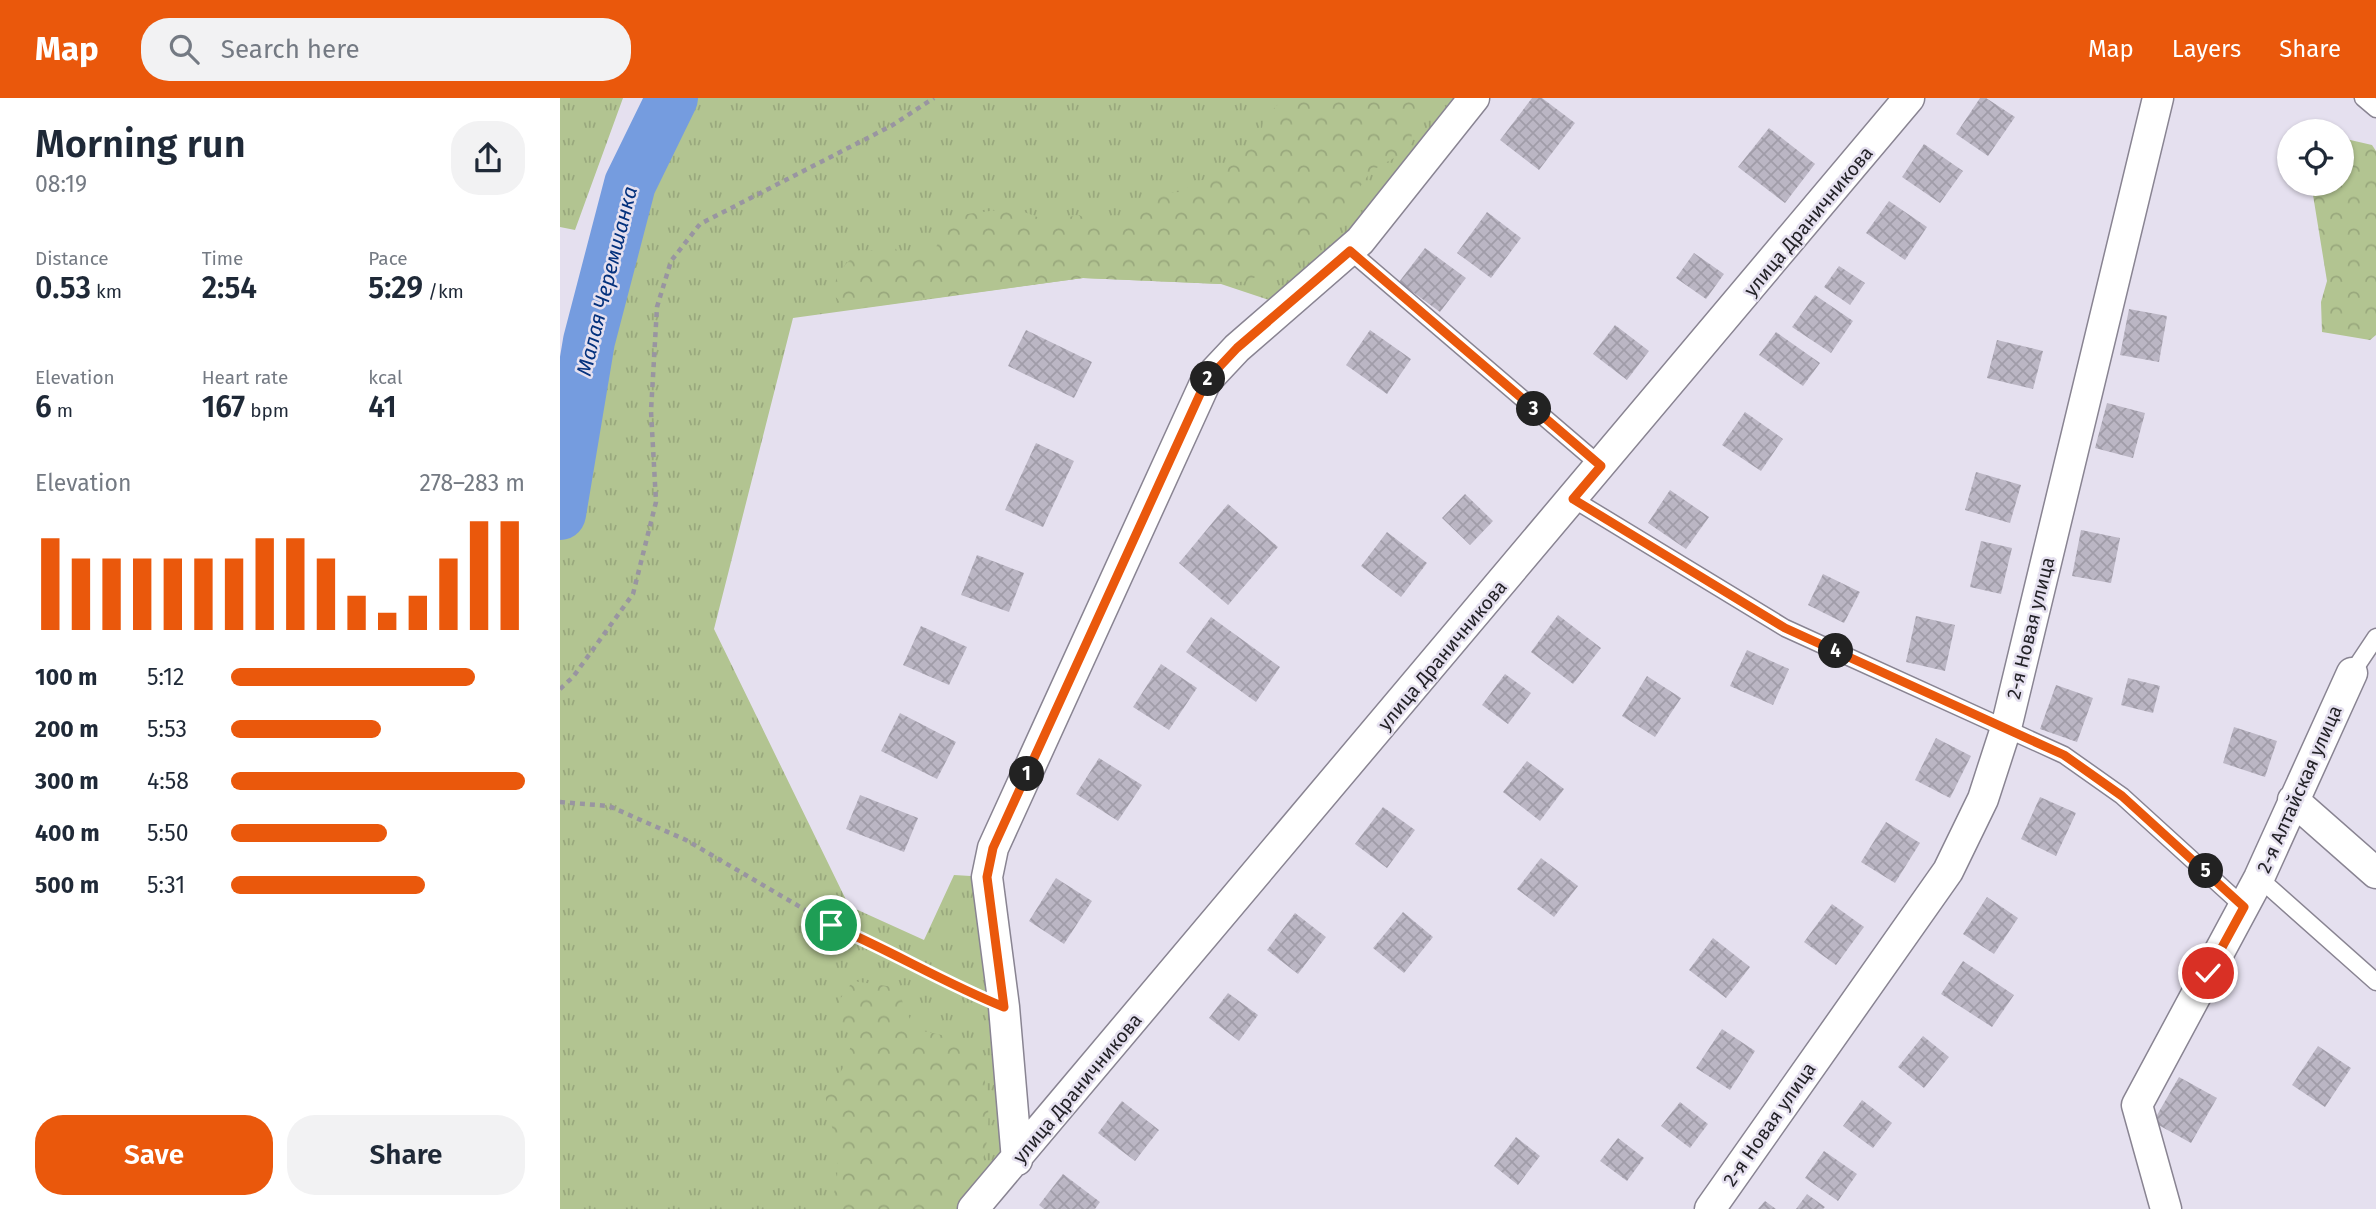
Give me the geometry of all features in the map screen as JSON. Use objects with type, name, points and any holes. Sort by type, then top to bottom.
[{"type":"street","points":[[1017,1160],[1004,1007],[987,877],[993,848],[1206,381],[1237,348],[1350,251],[1475,98]]},
{"type":"street","name":"улица Драничникова","points":[[973,1209],[1909,98]]},
{"type":"street","name":"2-я Новая улица","points":[[1710,1209],[1948,871],[1983,799],[2006,728],[2158,98]]},
{"type":"street","name":"2-я Алтайская улица","points":[[2166,1209],[2137,1105],[2259,878],[2352,673]]},
{"type":"street","points":[[2294,800],[2376,873]]},
{"type":"lane","points":[[2363,98],[2376,109]]},
{"type":"lane","points":[[1350,251],[1601,466]]},
{"type":"lane","points":[[1573,499],[1785,628],[2064,755],[2122,796],[2244,907]]},
{"type":"lane","points":[[2352,673],[2376,637]]},
{"type":"lane","points":[[2259,878],[2376,982]]},
{"type":"path","points":[[560,689],[573,677],[633,594],[656,502],[651,411],[657,320],[671,261],[700,224],[891,126],[933,98]]},
{"type":"path","points":[[560,802],[608,806],[685,840],[831,925],[891,950],[959,989],[1004,1007]]},
{"type":"green space","points":[[560,98],[623,98],[575,230],[560,227]]},
{"type":"green space","points":[[672,98],[1474,98],[1287,306],[1221,284],[1083,278],[793,318],[714,629],[849,906],[924,940],[954,875],[987,877],[1017,1160],[972,1209],[560,1209],[560,514],[589,341],[630,184]]},
{"type":"green space","points":[[1284,98],[1428,98],[1414,115],[1410,149],[1371,171],[1332,227],[1313,246],[1248,281],[1221,284],[1083,278],[846,310],[832,292],[841,271],[853,258],[892,246],[912,262],[932,255],[942,235],[967,214],[1013,208],[1048,221],[1079,215],[1111,232],[1150,194],[1179,192],[1217,173],[1260,137],[1264,119]]},
{"type":"green space","points":[[2354,141],[2372,145],[2376,151],[2376,335],[2370,340],[2322,332],[2321,302],[2327,281],[2313,196],[2354,196]]},
{"type":"green space","points":[[853,981],[900,988],[903,1005],[915,1029],[962,1042],[980,1064],[988,1099],[985,1152],[973,1178],[942,1209],[827,1209],[837,1181],[837,1167],[825,1095],[843,1068],[853,1040],[837,1016],[840,999]]},
{"type":"building","points":[[1532,98],[1542,98],[1575,123],[1539,170],[1500,140]]},
{"type":"building","points":[[1980,98],[1986,98],[2015,117],[1988,156],[1956,134]]},
{"type":"building","points":[[1769,128],[1815,164],[1785,203],[1738,167]]},
{"type":"building","points":[[1924,144],[1963,171],[1940,203],[1902,177]]},
{"type":"building","points":[[1889,201],[1927,227],[1905,260],[1866,233]]},
{"type":"building","points":[[1487,212],[1521,238],[1491,278],[1457,253]]},
{"type":"building","points":[[1425,248],[1466,278],[1440,312],[1399,282]]},
{"type":"building","points":[[1694,253],[1724,274],[1706,299],[1676,278]]},
{"type":"building","points":[[1839,266],[1865,283],[1850,305],[1824,287]]},
{"type":"building","points":[[1815,295],[1853,321],[1831,353],[1792,327]]},
{"type":"building","points":[[2129,309],[2167,316],[2159,362],[2120,355]]},
{"type":"building","points":[[1615,325],[1649,351],[1627,380],[1593,354]]},
{"type":"building","points":[[1026,330],[1092,362],[1074,398],[1008,366]]},
{"type":"building","points":[[1370,330],[1411,359],[1387,394],[1346,365]]},
{"type":"building","points":[[1776,332],[1820,363],[1803,386],[1759,355]]},
{"type":"building","points":[[1997,340],[2043,351],[2033,389],[1987,378]]},
{"type":"building","points":[[2107,403],[2145,413],[2133,458],[2095,448]]},
{"type":"building","points":[[1745,412],[1783,439],[1761,471],[1722,445]]},
{"type":"building","points":[[1036,443],[1074,461],[1043,527],[1005,510]]},
{"type":"building","points":[[1976,472],[2021,485],[2010,523],[1965,510]]},
{"type":"building","points":[[1670,490],[1709,517],[1686,549],[1648,523]]},
{"type":"building","points":[[1465,494],[1493,521],[1470,545],[1442,518]]},
{"type":"building","points":[[1228,504],[1278,547],[1228,605],[1179,563]]},
{"type":"building","points":[[2081,530],[2120,538],[2111,583],[2072,576]]},
{"type":"building","points":[[1387,532],[1427,563],[1401,597],[1361,566]]},
{"type":"building","points":[[1981,541],[2012,548],[2001,594],[1970,587]]},
{"type":"building","points":[[977,555],[1024,573],[1009,612],[961,595]]},
{"type":"building","points":[[1823,574],[1860,592],[1844,623],[1808,605]]},
{"type":"building","points":[[1558,615],[1601,648],[1573,684],[1531,652]]},
{"type":"building","points":[[1916,616],[1955,625],[1945,671],[1906,662]]},
{"type":"building","points":[[1211,617],[1280,667],[1256,702],[1186,652]]},
{"type":"building","points":[[921,626],[967,647],[949,685],[903,665]]},
{"type":"building","points":[[1747,650],[1789,669],[1773,705],[1730,686]]},
{"type":"building","points":[[1161,664],[1197,688],[1169,730],[1133,707]]},
{"type":"building","points":[[1505,674],[1531,693],[1508,724],[1482,705]]},
{"type":"building","points":[[1647,676],[1681,698],[1655,737],[1622,716]]},
{"type":"building","points":[[2128,678],[2160,686],[2153,713],[2121,705]]},
{"type":"building","points":[[2056,685],[2093,698],[2077,742],[2040,729]]},
{"type":"building","points":[[900,713],[956,742],[937,779],[881,751]]},
{"type":"building","points":[[2234,727],[2277,741],[2265,777],[2223,763]]},
{"type":"building","points":[[1936,738],[1971,756],[1950,798],[1915,780]]},
{"type":"building","points":[[1099,758],[1142,785],[1118,821],[1076,794]]},
{"type":"building","points":[[1527,761],[1564,789],[1540,821],[1503,792]]},
{"type":"building","points":[[860,795],[918,818],[904,852],[846,829]]},
{"type":"building","points":[[2040,797],[2076,813],[2056,856],[2021,839]]},
{"type":"building","points":[[1383,807],[1415,830],[1387,868],[1355,844]]},
{"type":"building","points":[[1886,822],[1920,843],[1895,883],[1861,862]]},
{"type":"building","points":[[1541,858],[1578,886],[1554,917],[1517,889]]},
{"type":"building","points":[[1056,878],[1092,901],[1064,944],[1029,921]]},
{"type":"building","points":[[1987,897],[2018,918],[1994,954],[1963,934]]},
{"type":"building","points":[[1832,904],[1864,927],[1836,965],[1804,942]]},
{"type":"building","points":[[1403,912],[1433,937],[1404,973],[1373,948]]},
{"type":"building","points":[[1295,913],[1326,937],[1298,974],[1267,950]]},
{"type":"building","points":[[1713,938],[1750,967],[1726,998],[1689,970]]},
{"type":"building","points":[[1963,961],[2014,995],[1992,1027],[1941,994]]},
{"type":"building","points":[[1228,993],[1258,1015],[1239,1041],[1209,1018]]},
{"type":"building","points":[[1722,1029],[1755,1051],[1730,1090],[1696,1068]]},
{"type":"building","points":[[1923,1036],[1949,1057],[1924,1088],[1898,1067]]},
{"type":"building","points":[[2318,1046],[2351,1068],[2325,1107],[2292,1085]]},
{"type":"building","points":[[2179,1077],[2217,1098],[2191,1143],[2153,1122]]},
{"type":"building","points":[[1862,1100],[1892,1123],[1873,1148],[1843,1126]]},
{"type":"building","points":[[1122,1101],[1159,1130],[1135,1161],[1098,1133]]},
{"type":"building","points":[[1680,1102],[1708,1124],[1690,1148],[1661,1126]]},
{"type":"building","points":[[1516,1137],[1540,1156],[1518,1185],[1494,1166]]},
{"type":"building","points":[[1618,1138],[1644,1158],[1627,1181],[1600,1161]]},
{"type":"building","points":[[1824,1151],[1857,1174],[1838,1201],[1805,1178]]},
{"type":"building","points":[[1063,1174],[1100,1202],[1095,1209],[1044,1209],[1039,1205]]},
{"type":"building","points":[[1807,1194],[1825,1207],[1796,1209]]},
{"type":"building","points":[[1765,1201],[1776,1209],[1758,1209]]},
{"type":"waterway","name":"Малая Черемшанка","points":[[560,514],[589,341],[630,184],[672,98]]},
{"type":"route","points":[[831,925],[891,950],[959,989],[1004,1007],[987,877],[993,848],[1206,381],[1237,348],[1350,251],[1601,466],[1573,499],[1785,628],[2064,755],[2122,796],[2244,907],[2208,973]]}]
